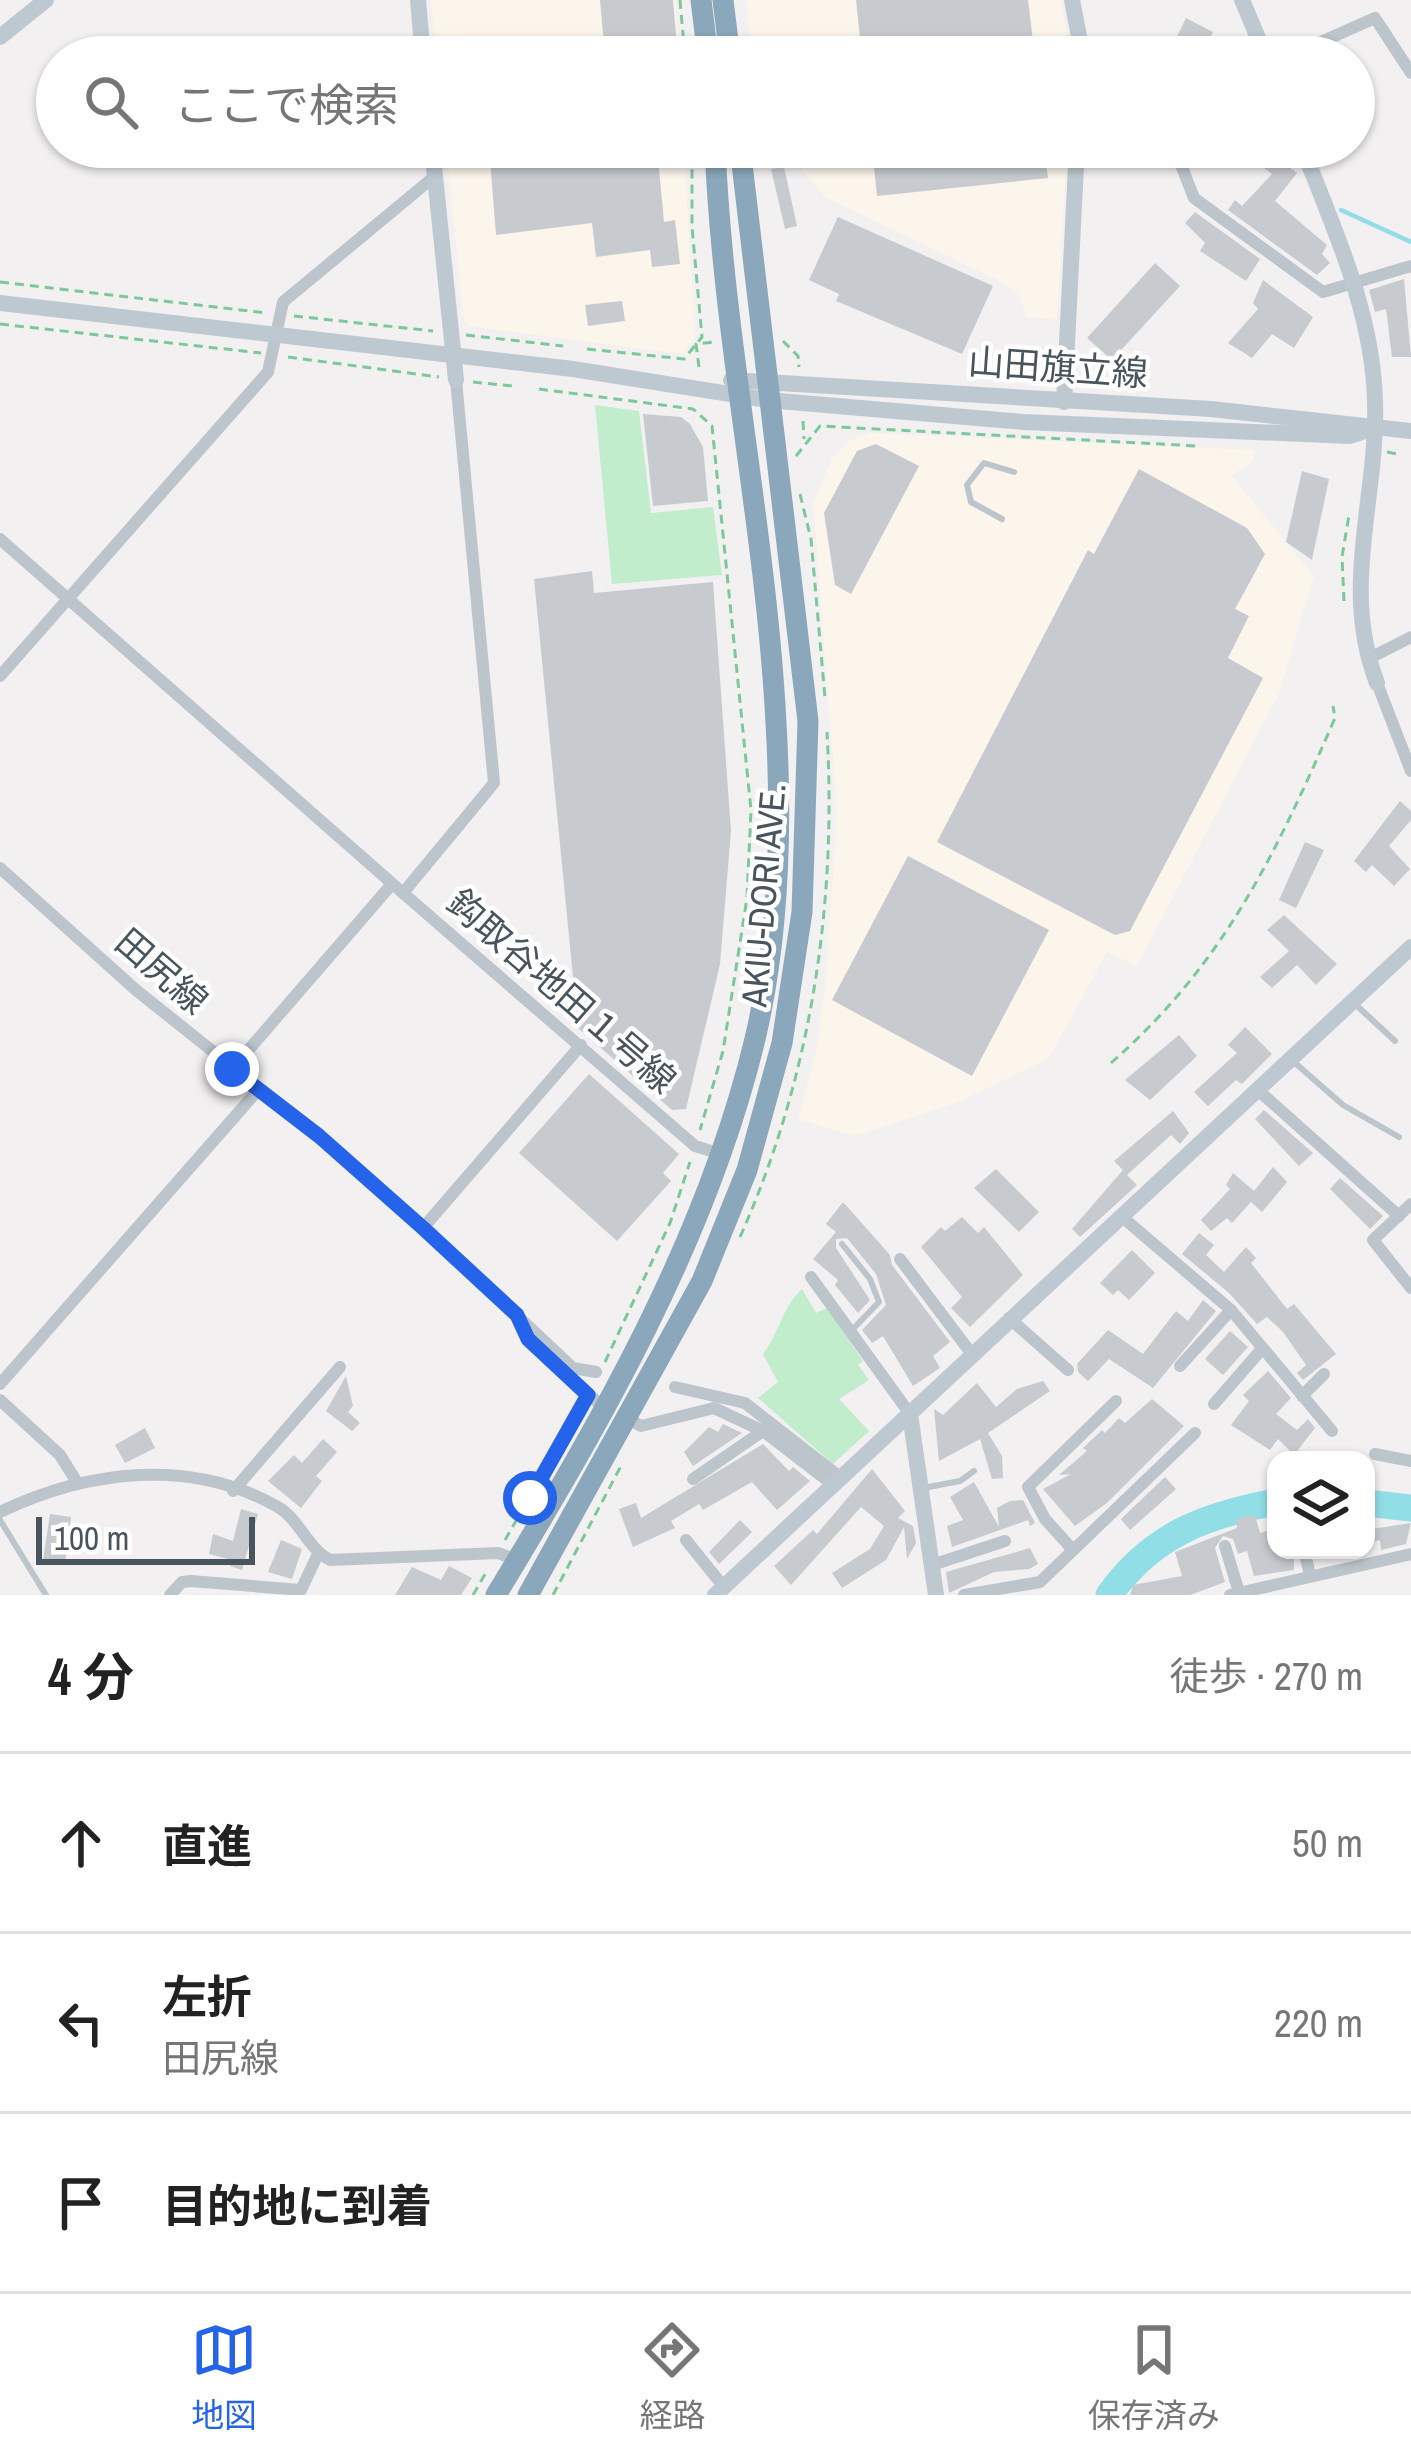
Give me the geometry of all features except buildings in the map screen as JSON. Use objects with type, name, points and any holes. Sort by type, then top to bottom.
[{"type":"highway","points":[[701,0],[705,36]]},
{"type":"highway","points":[[723,0],[727,36]]},
{"type":"highway","name":"AKIU-DORI AVE.","points":[[496,1595],[508,1556],[677,1268],[721,1154],[756,1036],[779,817],[776,718],[717,168]]},
{"type":"highway","name":"AKIU-DORI AVE.","points":[[528,1595],[702,1281],[747,1170],[782,1043],[802,912],[808,721],[742,168]]},
{"type":"street","points":[[0,37],[46,0]]},
{"type":"street","points":[[418,0],[421,36]]},
{"type":"street","points":[[1072,0],[1079,36]]},
{"type":"street","points":[[1242,0],[1257,36]]},
{"type":"street","points":[[1335,36],[1375,18],[1411,73]]},
{"type":"street","points":[[434,168],[456,380]]},
{"type":"street","points":[[1064,402],[1077,168]]},
{"type":"street","points":[[1182,168],[1194,198],[1323,292],[1410,267],[1411,278]]},
{"type":"street","points":[[1310,168],[1354,283],[1372,364],[1375,428],[1358,579],[1368,659],[1411,770]]},
{"type":"street","points":[[0,676],[268,372],[283,302],[435,176]]},
{"type":"street","name":"山田旗立線","points":[[0,303],[1024,422],[1350,436],[1375,428]]},
{"type":"street","name":"鈎取谷地田１号線","points":[[456,380],[494,783],[397,888],[695,1146],[721,1154]]},
{"type":"street","name":"山田旗立線","points":[[766,390],[1327,418],[1411,430]]},
{"type":"street","points":[[0,539],[397,888],[232,1069]]},
{"type":"street","points":[[1368,659],[1411,637]]},
{"type":"street","name":"田尻線","points":[[0,868],[423,1228],[517,1315],[528,1339],[596,1401]]},
{"type":"street","points":[[686,1540],[719,1591],[1411,947]]},
{"type":"street","points":[[423,1228],[581,1046]]},
{"type":"street","points":[[0,1384],[260,1089]]},
{"type":"street","points":[[1259,1090],[1399,1216]]},
{"type":"street","points":[[1411,1204],[1372,1240],[1411,1288]]},
{"type":"street","points":[[1121,1216],[1231,1310],[1332,1430]]},
{"type":"street","points":[[900,1259],[971,1353]]},
{"type":"street","points":[[811,1276],[910,1414],[936,1595]]},
{"type":"street","points":[[1180,1366],[1231,1310]]},
{"type":"street","points":[[517,1315],[573,1368],[596,1372]]},
{"type":"street","points":[[1009,1318],[1068,1370]]},
{"type":"street","points":[[1214,1404],[1262,1350]]},
{"type":"street","points":[[233,1491],[340,1367]]},
{"type":"street","points":[[1302,1396],[1324,1374]]},
{"type":"street","points":[[675,1387],[745,1403],[836,1481]]},
{"type":"street","points":[[0,1400],[60,1455],[78,1484]]},
{"type":"street","points":[[1073,1550],[1046,1519],[1028,1486],[1116,1401]]},
{"type":"street","points":[[628,1419],[641,1426],[714,1408],[763,1431],[836,1481]]},
{"type":"street","points":[[693,1479],[763,1431]]},
{"type":"street","points":[[964,1595],[1040,1582],[1195,1433]]},
{"type":"street","points":[[1376,1454],[1411,1461]]},
{"type":"street","points":[[0,1516],[78,1484],[163,1471],[280,1508],[318,1554],[341,1562],[508,1556]]},
{"type":"street","points":[[932,1565],[1005,1541]]},
{"type":"street","points":[[1225,1546],[1234,1594],[1411,1554]]},
{"type":"street","points":[[170,1595],[182,1582],[191,1581],[301,1590],[318,1554]]},
{"type":"street","points":[[1306,1559],[1310,1575]]},
{"type":"lane","points":[[1002,519],[971,502],[965,490],[980,464],[993,462],[1014,472]]},
{"type":"lane","points":[[1352,1002],[1395,1041]]},
{"type":"lane","points":[[1292,1060],[1343,1105],[1399,1137]]},
{"type":"lane","points":[[842,1244],[870,1279],[879,1302],[851,1331]]},
{"type":"lane","points":[[923,1488],[960,1481],[974,1472]]},
{"type":"lane","points":[[0,1516],[46,1595]]},
{"type":"path","points":[[680,0],[683,36]]},
{"type":"path","points":[[586,349],[684,359],[702,338],[692,168]]},
{"type":"path","points":[[0,281],[442,332]]},
{"type":"path","points":[[0,324],[513,386]]},
{"type":"path","points":[[458,334],[563,346]]},
{"type":"path","points":[[772,336],[780,336],[798,356],[799,374]]},
{"type":"path","points":[[697,344],[720,341]]},
{"type":"path","points":[[697,344],[704,418]]},
{"type":"path","points":[[419,375],[422,364]]},
{"type":"path","points":[[473,1595],[508,1556],[596,1401],[670,1223],[723,1051],[747,898],[751,810],[712,426],[693,409],[538,389]]},
{"type":"path","points":[[803,421],[806,440]]},
{"type":"path","points":[[792,460],[820,427],[1212,446]]},
{"type":"path","points":[[788,441],[806,440]]},
{"type":"path","points":[[713,448],[731,446]]},
{"type":"path","points":[[1387,452],[1397,454],[1397,449]]},
{"type":"path","points":[[797,480],[811,539],[825,705]]},
{"type":"path","points":[[1345,614],[1342,556],[1352,498]]},
{"type":"path","points":[[1111,1064],[1172,1004],[1266,874],[1335,718],[1333,706]]},
{"type":"path","points":[[740,1238],[766,1179],[810,1024],[826,894],[826,723]]},
{"type":"path","points":[[553,1595],[622,1464]]},
{"type":"shaded area","points":[[431,0],[675,0],[678,36],[435,36]]},
{"type":"shaded area","points":[[746,0],[1061,0],[1067,36],[750,36]]},
{"type":"shaded area","points":[[448,168],[685,168],[695,337],[683,354],[468,326]]},
{"type":"shaded area","points":[[801,168],[1066,168],[1057,319],[1026,317],[1020,297],[1004,283],[825,197]]},
{"type":"shaded area","points":[[870,433],[1255,450],[1254,461],[1231,475],[1314,576],[1279,693],[1137,966],[1107,952],[1049,1058],[959,1102],[854,1136],[798,1119],[815,1057],[825,988],[837,811],[813,503],[833,457],[849,441]]},
{"type":"green space","points":[[595,405],[639,411],[651,513],[713,507],[722,575],[612,584]]},
{"type":"green space","points":[[802,1289],[816,1313],[827,1308],[863,1361],[858,1365],[869,1380],[839,1399],[869,1431],[833,1464],[758,1398],[778,1382],[763,1354]]},
{"type":"waterway","points":[[1341,210],[1411,242]]},
{"type":"waterway","points":[[1109,1595],[1143,1557],[1182,1531],[1267,1504]]},
{"type":"waterway","points":[[1375,1504],[1411,1508]]},
{"type":"route","points":[[232,1069],[319,1136],[423,1228],[517,1315],[528,1339],[588,1395],[530,1498]]}]
